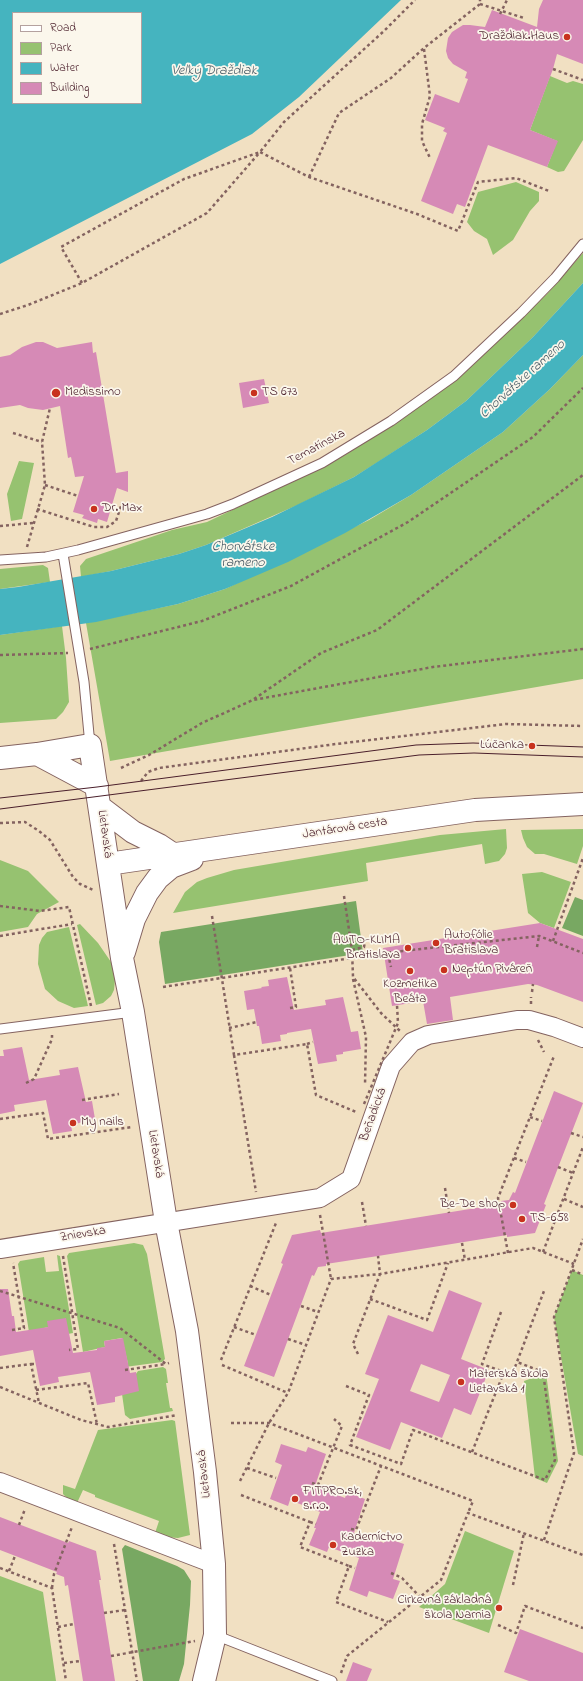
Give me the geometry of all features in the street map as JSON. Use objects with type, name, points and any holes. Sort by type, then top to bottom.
[{"type":"street","points":[[0,758],[37,754],[90,745]]},
{"type":"street","name":"Lietavská","points":[[90,745],[122,958],[133,1012],[166,1222],[192,1365],[214,1564],[215,1635],[204,1681]]},
{"type":"street","points":[[37,754],[98,796],[133,832],[159,845],[174,855]]},
{"type":"street","name":"Jantárová cesta","points":[[108,864],[475,810],[583,804]]},
{"type":"street","points":[[122,958],[134,919],[147,893],[158,878],[171,867],[216,849]]},
{"type":"street","name":"Beňadická","points":[[166,1222],[320,1198],[351,1179],[391,1066],[412,1042],[428,1035],[517,1020],[529,1020],[554,1027],[583,1038]]},
{"type":"street","name":"Znievska","points":[[6,1255],[166,1222]]},
{"type":"street","points":[[0,1482],[214,1564]]},
{"type":"lane","name":"Tematínska","points":[[0,560],[24,559],[63,554],[207,514],[233,504],[322,463],[392,421],[454,376],[521,313],[555,278],[583,244]]},
{"type":"lane","points":[[63,554],[84,682],[90,745]]},
{"type":"lane","points":[[0,1029],[133,1012]]},
{"type":"lane","points":[[215,1635],[332,1681]]},
{"type":"path","points":[[0,314],[28,305],[82,283],[207,213],[284,122],[384,31],[415,0]]},
{"type":"path","points":[[500,12],[507,0]]},
{"type":"path","points":[[309,177],[339,113],[391,78],[424,48],[480,2],[500,12],[524,18]]},
{"type":"path","points":[[424,48],[430,96],[422,124],[422,141],[430,158]]},
{"type":"path","points":[[554,69],[583,80]]},
{"type":"path","points":[[82,283],[61,247],[184,179],[260,152],[309,177],[417,214],[458,231],[478,182],[516,178],[549,191]]},
{"type":"path","points":[[89,649],[202,621],[291,586],[408,522],[533,437],[583,388]]},
{"type":"path","points":[[24,559],[45,485],[42,442],[50,408]]},
{"type":"path","points":[[13,434],[42,442]]},
{"type":"path","points":[[121,768],[149,755],[202,723],[253,700],[321,653],[377,630],[583,475]]},
{"type":"path","points":[[45,485],[78,496]]},
{"type":"path","points":[[37,509],[94,527],[107,527],[116,521],[122,503]]},
{"type":"path","points":[[0,526],[33,523]]},
{"type":"path","points":[[253,700],[433,667],[583,649]]},
{"type":"path","points":[[0,656],[68,653]]},
{"type":"path","points":[[141,781],[148,772],[159,768],[336,744],[506,724],[583,726]]},
{"type":"path","points":[[0,823],[25,822],[50,840],[73,877],[80,884],[94,890],[112,889]]},
{"type":"path","points":[[553,941],[583,858]]},
{"type":"path","points":[[344,896],[353,958],[353,977],[366,1037],[364,1104],[398,1023],[397,1005]]},
{"type":"path","points":[[0,906],[40,911],[70,907],[72,924],[94,1017]]},
{"type":"path","points":[[212,916],[257,1194]]},
{"type":"path","points":[[0,936],[72,924]]},
{"type":"path","points":[[36,934],[38,929]]},
{"type":"path","points":[[537,947],[538,936]]},
{"type":"path","points":[[162,987],[353,958],[538,936],[583,953]]},
{"type":"path","points":[[352,950],[364,947],[365,941]]},
{"type":"path","points":[[388,954],[391,967]]},
{"type":"path","points":[[290,968],[296,1007],[290,1008]]},
{"type":"path","points":[[353,977],[381,1014],[412,1042]]},
{"type":"path","points":[[532,992],[533,984]]},
{"type":"path","points":[[531,997],[531,1003]]},
{"type":"path","points":[[229,1028],[257,1022]]},
{"type":"path","points":[[26,1083],[34,1079],[52,1039]]},
{"type":"path","points":[[234,1055],[313,1042]]},
{"type":"path","points":[[307,1044],[316,1095],[357,1113]]},
{"type":"path","points":[[508,1253],[498,1198],[554,1056]]},
{"type":"path","points":[[82,1100],[119,1094]]},
{"type":"path","points":[[0,1119],[48,1112]]},
{"type":"path","points":[[43,1113],[48,1139],[150,1124]]},
{"type":"path","points":[[530,1117],[542,1121]]},
{"type":"path","points":[[571,1133],[583,1137]]},
{"type":"path","points":[[543,1252],[583,1147]]},
{"type":"path","points":[[514,1158],[526,1162]]},
{"type":"path","points":[[558,1167],[574,1173]]},
{"type":"path","points":[[445,1188],[449,1212]]},
{"type":"path","points":[[564,1199],[583,1207]]},
{"type":"path","points":[[362,1202],[366,1226]]},
{"type":"path","points":[[240,1481],[269,1423],[288,1393],[331,1279],[318,1209]]},
{"type":"path","points":[[221,1360],[279,1216]]},
{"type":"path","points":[[544,1540],[574,1453],[554,1317],[583,1239]]},
{"type":"path","points":[[462,1243],[465,1260]]},
{"type":"path","points":[[331,1279],[380,1274],[533,1248],[574,1264]]},
{"type":"path","points":[[62,1251],[78,1349],[69,1350]]},
{"type":"path","points":[[6,1255],[19,1296],[24,1328],[12,1330]]},
{"type":"path","points":[[358,1354],[353,1344],[380,1274],[378,1256]]},
{"type":"path","points":[[370,1298],[427,1320],[448,1262]]},
{"type":"path","points":[[572,1270],[583,1275]]},
{"type":"path","points":[[250,1286],[271,1295]]},
{"type":"path","points":[[0,1291],[120,1328],[168,1363],[126,1370]]},
{"type":"path","points":[[501,1312],[482,1364],[512,1375],[544,1291]]},
{"type":"path","points":[[301,1306],[318,1312]]},
{"type":"path","points":[[234,1327],[256,1335]]},
{"type":"path","points":[[288,1339],[306,1345]]},
{"type":"path","points":[[346,1386],[369,1395],[350,1445],[401,1464],[413,1430],[545,1480],[555,1460],[543,1372],[517,1362]]},
{"type":"path","points":[[31,1364],[39,1403]]},
{"type":"path","points":[[0,1368],[36,1364]]},
{"type":"path","points":[[222,1365],[288,1393]]},
{"type":"path","points":[[472,1452],[504,1372]]},
{"type":"path","points":[[36,1390],[90,1383],[97,1424]]},
{"type":"path","points":[[0,1387],[81,1420],[108,1426],[177,1415]]},
{"type":"path","points":[[312,1483],[318,1485],[342,1426],[334,1419]]},
{"type":"path","points":[[231,1424],[269,1423],[473,1501],[442,1580],[347,1656],[340,1675]]},
{"type":"path","points":[[351,1529],[356,1530],[381,1466]]},
{"type":"path","points":[[246,1468],[276,1478]]},
{"type":"path","points":[[241,1494],[316,1524]]},
{"type":"path","points":[[19,1525],[28,1502]]},
{"type":"path","points":[[468,1514],[583,1555]]},
{"type":"path","points":[[66,1681],[52,1588],[54,1574],[75,1520]]},
{"type":"path","points":[[310,1522],[300,1547],[355,1568]]},
{"type":"path","points":[[513,1585],[524,1533]]},
{"type":"path","points":[[114,1542],[137,1681]]},
{"type":"path","points":[[9,1571],[15,1556]]},
{"type":"path","points":[[349,1566],[336,1602],[389,1622]]},
{"type":"path","points":[[0,1568],[52,1588]]},
{"type":"path","points":[[391,1573],[402,1578],[420,1597]]},
{"type":"path","points":[[498,1625],[516,1633],[525,1606],[583,1628]]},
{"type":"path","points":[[104,1613],[125,1610]]},
{"type":"path","points":[[58,1627],[74,1624]]},
{"type":"path","points":[[111,1656],[191,1642],[215,1635]]},
{"type":"path","points":[[64,1663],[80,1660]]},
{"type":"green space","points":[[550,76],[567,83],[573,81],[583,84],[583,140],[564,171],[558,172],[547,167],[557,141],[530,130]]},
{"type":"green space","points":[[516,182],[539,192],[539,201],[530,211],[513,240],[493,255],[487,239],[474,231],[467,222],[478,192]]},
{"type":"green space","points":[[583,253],[583,283],[533,337],[466,401],[427,430],[378,462],[354,477],[300,504],[206,545],[179,554],[81,577],[80,566],[86,559],[172,530],[207,522],[345,455],[384,430],[467,370],[547,294]]},
{"type":"green space","points":[[583,355],[583,679],[110,761],[86,623],[178,604],[225,589],[369,520],[411,495],[503,432],[550,389]]},
{"type":"green space","points":[[19,461],[34,463],[22,519],[11,521],[7,494]]},
{"type":"green space","points":[[43,565],[48,568],[50,582],[0,589],[0,569]]},
{"type":"green space","points":[[62,626],[69,702],[63,712],[56,719],[0,723],[0,635]]},
{"type":"green space","points":[[506,829],[507,848],[505,854],[499,861],[485,864],[482,844],[366,863],[368,881],[173,913],[185,892],[197,882],[234,870],[440,835]]},
{"type":"green space","points":[[583,829],[583,846],[577,864],[544,854],[535,854],[527,847],[521,830]]},
{"type":"green space","points":[[0,860],[28,871],[59,902],[37,914],[28,927],[0,932]]},
{"type":"green space","points":[[542,872],[571,882],[554,928],[540,923],[528,913],[522,874]]},
{"type":"green space","points":[[575,897],[583,900],[583,936],[562,928]]},
{"type":"green space","points":[[356,901],[363,953],[165,984],[159,942],[161,932]]},
{"type":"green space","points":[[80,924],[98,943],[111,962],[114,972],[114,990],[111,996],[103,1003],[96,1005],[77,925]]},
{"type":"green space","points":[[69,927],[88,1006],[74,1008],[58,1001],[45,989],[38,964],[39,945],[47,932]]},
{"type":"green space","points":[[134,1243],[143,1245],[147,1254],[165,1359],[162,1362],[125,1367],[128,1364],[122,1338],[104,1341],[105,1347],[83,1352],[67,1256],[69,1253]]},
{"type":"green space","points":[[57,1255],[60,1256],[73,1333],[68,1334],[48,1327],[29,1332],[18,1264],[20,1261],[44,1257],[46,1272],[59,1271]]},
{"type":"green space","points":[[572,1270],[583,1275],[583,1456],[578,1454],[554,1317]]},
{"type":"green space","points":[[163,1367],[166,1369],[168,1383],[166,1383],[170,1408],[172,1408],[173,1411],[130,1419],[125,1415],[122,1394],[138,1371]]},
{"type":"green space","points":[[546,1373],[558,1461],[547,1483],[535,1478],[524,1381]]},
{"type":"green space","points":[[172,1420],[175,1421],[190,1535],[178,1538],[165,1537],[155,1533],[159,1521],[95,1497],[95,1495],[83,1490],[77,1503],[69,1500],[63,1494],[63,1485],[75,1489],[98,1430]]},
{"type":"green space","points":[[465,1531],[514,1551],[489,1633],[419,1607],[445,1584]]},
{"type":"green space","points":[[125,1545],[177,1566],[184,1570],[191,1581],[184,1664],[179,1681],[143,1681],[122,1549]]},
{"type":"green space","points":[[0,1576],[43,1592],[56,1681],[0,1681]]},
{"type":"water","name":"Veľký Draždiak","points":[[0,0],[401,0],[299,97],[252,134],[0,264]]},
{"type":"water","name":"Chorvátske rameno","points":[[583,283],[583,355],[550,389],[503,432],[411,495],[345,533],[288,562],[225,589],[178,604],[96,622],[0,635],[0,589],[111,571],[179,554],[206,545],[272,517],[354,477],[427,430],[466,401],[533,337]]},
{"type":"building","points":[[543,0],[583,0],[583,64],[557,54],[553,69],[530,130],[558,141],[547,167],[488,145],[465,207],[457,204],[453,214],[421,201],[447,133],[443,131],[445,128],[425,120],[435,94],[459,103],[468,79],[465,78],[467,72],[453,64],[448,58],[446,51],[448,38],[452,32],[463,25],[485,27],[492,10],[537,27],[539,9]]},
{"type":"building","points":[[36,342],[43,342],[57,348],[92,342],[93,353],[96,352],[116,473],[128,471],[128,492],[117,488],[107,522],[98,519],[97,523],[82,518],[84,515],[73,512],[84,476],[75,477],[71,457],[68,458],[60,406],[43,410],[28,408],[20,405],[0,408],[0,357],[10,355],[22,347]]},
{"type":"building","name":"TS 673","points":[[264,379],[269,403],[243,408],[239,383]]},
{"type":"building","points":[[540,923],[583,939],[583,1002],[537,985],[528,984],[450,997],[453,1020],[427,1024],[423,1001],[392,1006],[383,948]]},
{"type":"building","points":[[287,977],[294,1010],[326,1005],[325,1000],[343,997],[351,1032],[358,1031],[361,1049],[343,1052],[343,1054],[336,1055],[337,1061],[318,1064],[311,1029],[280,1035],[281,1041],[262,1044],[254,1009],[247,1010],[244,991],[269,986],[268,980]]},
{"type":"building","points":[[22,1047],[29,1080],[60,1075],[59,1070],[78,1067],[86,1102],[92,1101],[95,1119],[71,1125],[72,1131],[53,1134],[46,1100],[14,1105],[15,1111],[0,1114],[0,1056],[4,1056],[3,1050]]},
{"type":"building","points":[[554,1091],[583,1103],[544,1204],[546,1205],[535,1233],[507,1237],[507,1235],[326,1264],[326,1266],[318,1267],[314,1276],[312,1275],[274,1377],[244,1366],[283,1264],[281,1263],[292,1235],[320,1230],[321,1233],[501,1204],[501,1201],[509,1200],[513,1192],[515,1193]]},
{"type":"building","points":[[0,1289],[8,1289],[16,1332],[48,1327],[47,1321],[66,1318],[73,1353],[97,1350],[97,1348],[105,1347],[104,1341],[123,1338],[130,1373],[136,1372],[139,1391],[115,1397],[115,1402],[97,1405],[90,1372],[58,1377],[59,1382],[40,1386],[33,1350],[0,1356]]},
{"type":"building","points":[[449,1290],[482,1303],[461,1359],[489,1370],[471,1415],[454,1408],[442,1438],[401,1422],[390,1450],[356,1437],[379,1379],[365,1374],[388,1315],[433,1332]],"holes":[[[421,1364],[450,1375],[439,1402],[410,1391]]]},
{"type":"building","points":[[281,1444],[306,1452],[308,1447],[326,1454],[315,1486],[345,1498],[347,1492],[365,1499],[354,1533],[377,1542],[377,1540],[384,1543],[386,1538],[404,1544],[393,1579],[400,1581],[393,1599],[369,1591],[367,1597],[349,1590],[359,1558],[329,1547],[327,1552],[309,1545],[316,1528],[314,1528],[320,1512],[290,1500],[288,1506],[270,1499],[282,1465],[275,1462]]},
{"type":"building","points":[[0,1517],[68,1543],[69,1541],[96,1551],[101,1580],[99,1580],[115,1681],[83,1681],[68,1585],[65,1586],[64,1577],[56,1574],[57,1572],[0,1550]]},
{"type":"building","points":[[520,1629],[583,1653],[583,1681],[529,1681],[504,1672]]},
{"type":"building","points":[[353,1662],[372,1669],[367,1681],[346,1681]]},
{"type":"tram line","points":[[0,798],[97,787],[416,745],[473,743],[583,747]]},
{"type":"tram line","points":[[0,809],[419,755],[474,753],[583,757]]},
{"type":"place","name":"Draždiak.Haus","points":[[567,37]]},
{"type":"place","name":"Medissimo","points":[[56,393]]},
{"type":"place","name":"TS 673","points":[[254,393]]},
{"type":"place","name":"Dr. Max","points":[[94,509]]},
{"type":"place","name":"Lúčanka","points":[[532,746]]},
{"type":"place","name":"Autofólie Bratislava","points":[[436,943]]},
{"type":"place","name":"AUTO-KLIMA Bratislava","points":[[408,948]]},
{"type":"place","name":"Neptún Piváreň","points":[[444,970]]},
{"type":"place","name":"Kozmetika Beáta","points":[[410,971]]},
{"type":"place","name":"My nails","points":[[73,1123]]},
{"type":"place","name":"Be-De shop","points":[[513,1205]]},
{"type":"place","name":"TS-658","points":[[522,1219]]},
{"type":"place","name":"Materská škola Lietavská 1","points":[[461,1382]]},
{"type":"place","name":"FITPRO.sk, s.r.o.","points":[[295,1499]]},
{"type":"place","name":"Kaderníctvo Zuzka","points":[[333,1545]]},
{"type":"place","name":"Cirkevná základná škola Narnia","points":[[499,1608]]}]
